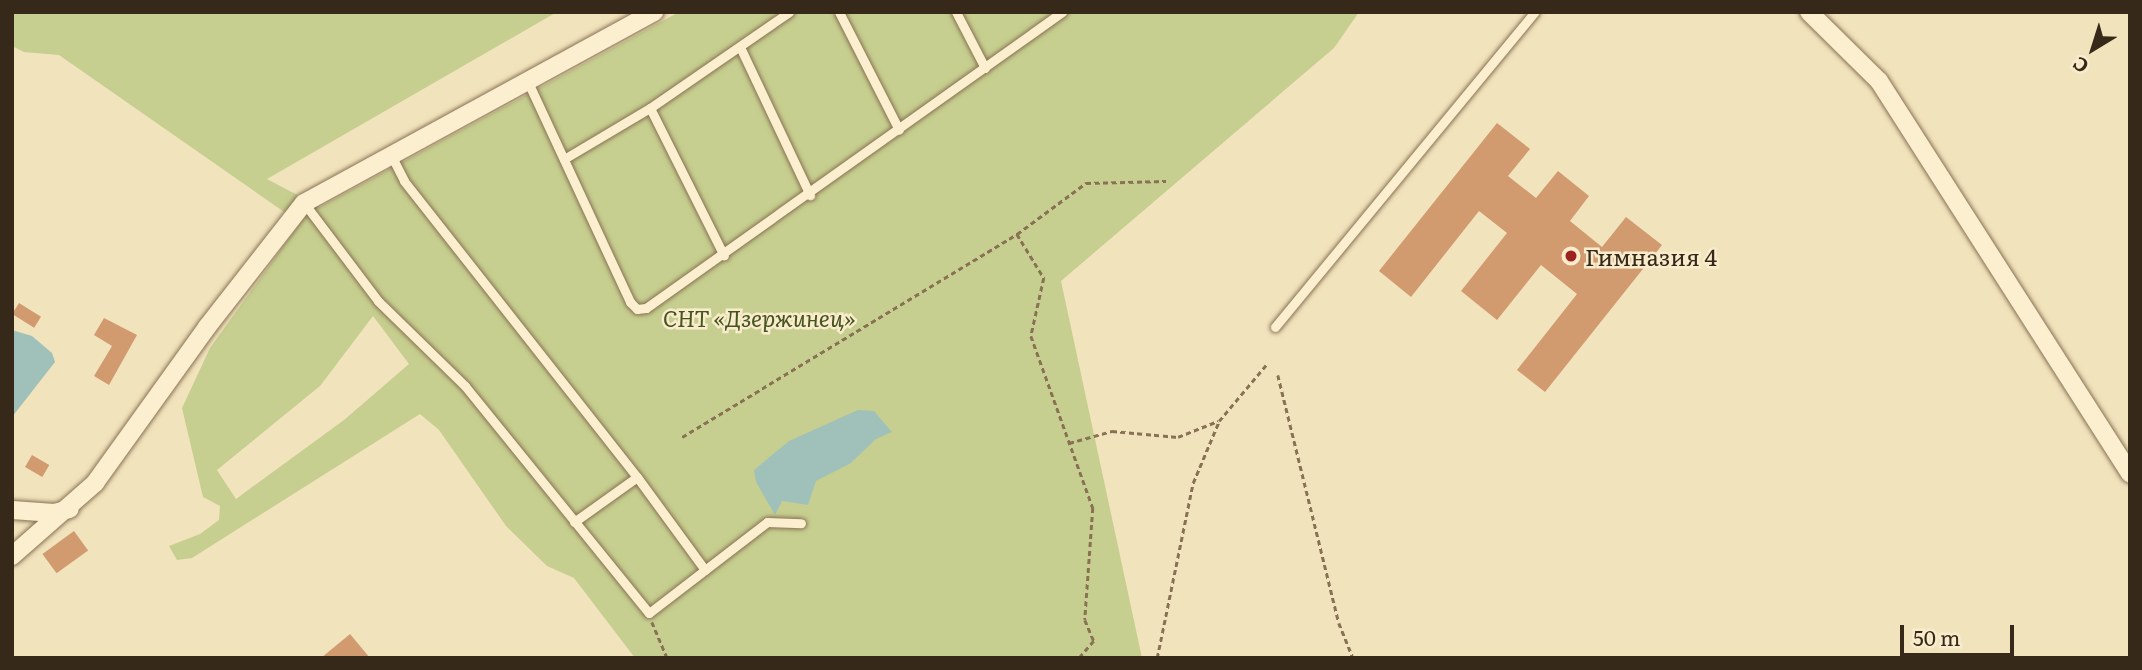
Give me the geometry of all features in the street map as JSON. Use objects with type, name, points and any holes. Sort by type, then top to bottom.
[{"type":"street","points":[[12,556],[70,509],[95,484],[207,327],[304,203],[390,153],[654,12]]},
{"type":"street","points":[[1809,12],[1879,81],[2130,474]]},
{"type":"street","points":[[12,510],[54,513],[70,509]]},
{"type":"lane","points":[[564,159],[650,108],[789,12]]},
{"type":"lane","points":[[839,12],[899,130]]},
{"type":"lane","points":[[956,12],[985,68]]},
{"type":"lane","points":[[527,80],[637,309],[646,308],[810,195],[1062,12]]},
{"type":"lane","points":[[1275,327],[1535,12]]},
{"type":"lane","points":[[740,47],[810,195]]},
{"type":"lane","points":[[650,108],[724,256]]},
{"type":"lane","points":[[390,153],[404,181],[636,477],[705,570]]},
{"type":"lane","points":[[304,203],[378,301],[465,386],[649,613],[767,522],[801,523]]},
{"type":"lane","points":[[575,522],[636,477]]},
{"type":"path","points":[[682,437],[1017,234],[1086,183],[1166,181]]},
{"type":"path","points":[[1017,234],[1044,278],[1031,336],[1093,508],[1085,620],[1094,641],[1079,658]]},
{"type":"path","points":[[1157,658],[1193,483],[1219,421],[1266,365]]},
{"type":"path","points":[[1278,375],[1339,623],[1353,658]]},
{"type":"path","points":[[1069,443],[1112,431],[1178,437],[1219,421]]},
{"type":"path","points":[[649,613],[667,658]]},
{"type":"green space","name":"СНТ «Дзержинец»","points":[[12,12],[557,12],[267,179],[320,207],[679,12],[1359,12],[1334,48],[1061,281],[1142,658],[635,658],[574,578],[547,566],[506,526],[439,430],[420,414],[192,558],[177,560],[169,546],[200,534],[219,520],[220,506],[203,497],[182,408],[210,348],[300,223],[59,55],[24,52],[12,46]],"holes":[[[373,316],[409,364],[344,420],[236,499],[217,470],[320,386]]]},
{"type":"water","points":[[12,330],[32,336],[52,353],[55,362],[12,417]]},
{"type":"water","points":[[858,410],[874,411],[892,432],[876,439],[851,463],[816,481],[808,505],[782,501],[775,515],[756,482],[754,470],[789,441]]},
{"type":"building","name":"Гимназия 4","points":[[1497,123],[1530,149],[1508,176],[1536,198],[1558,171],[1589,196],[1570,221],[1602,247],[1626,217],[1662,245],[1545,392],[1517,370],[1577,294],[1541,265],[1497,320],[1461,291],[1507,233],[1479,211],[1411,297],[1379,271]]},
{"type":"building","points":[[19,303],[41,317],[34,328],[12,314]]},
{"type":"building","points":[[104,318],[137,335],[109,385],[94,376],[112,346],[94,335]]},
{"type":"building","points":[[32,455],[49,465],[42,477],[25,467]]},
{"type":"building","points":[[74,531],[88,550],[57,573],[42,554]]},
{"type":"building","points":[[350,634],[370,658],[321,658]]},
{"type":"place","name":"Гимназия 4","points":[[1571,256]]}]
